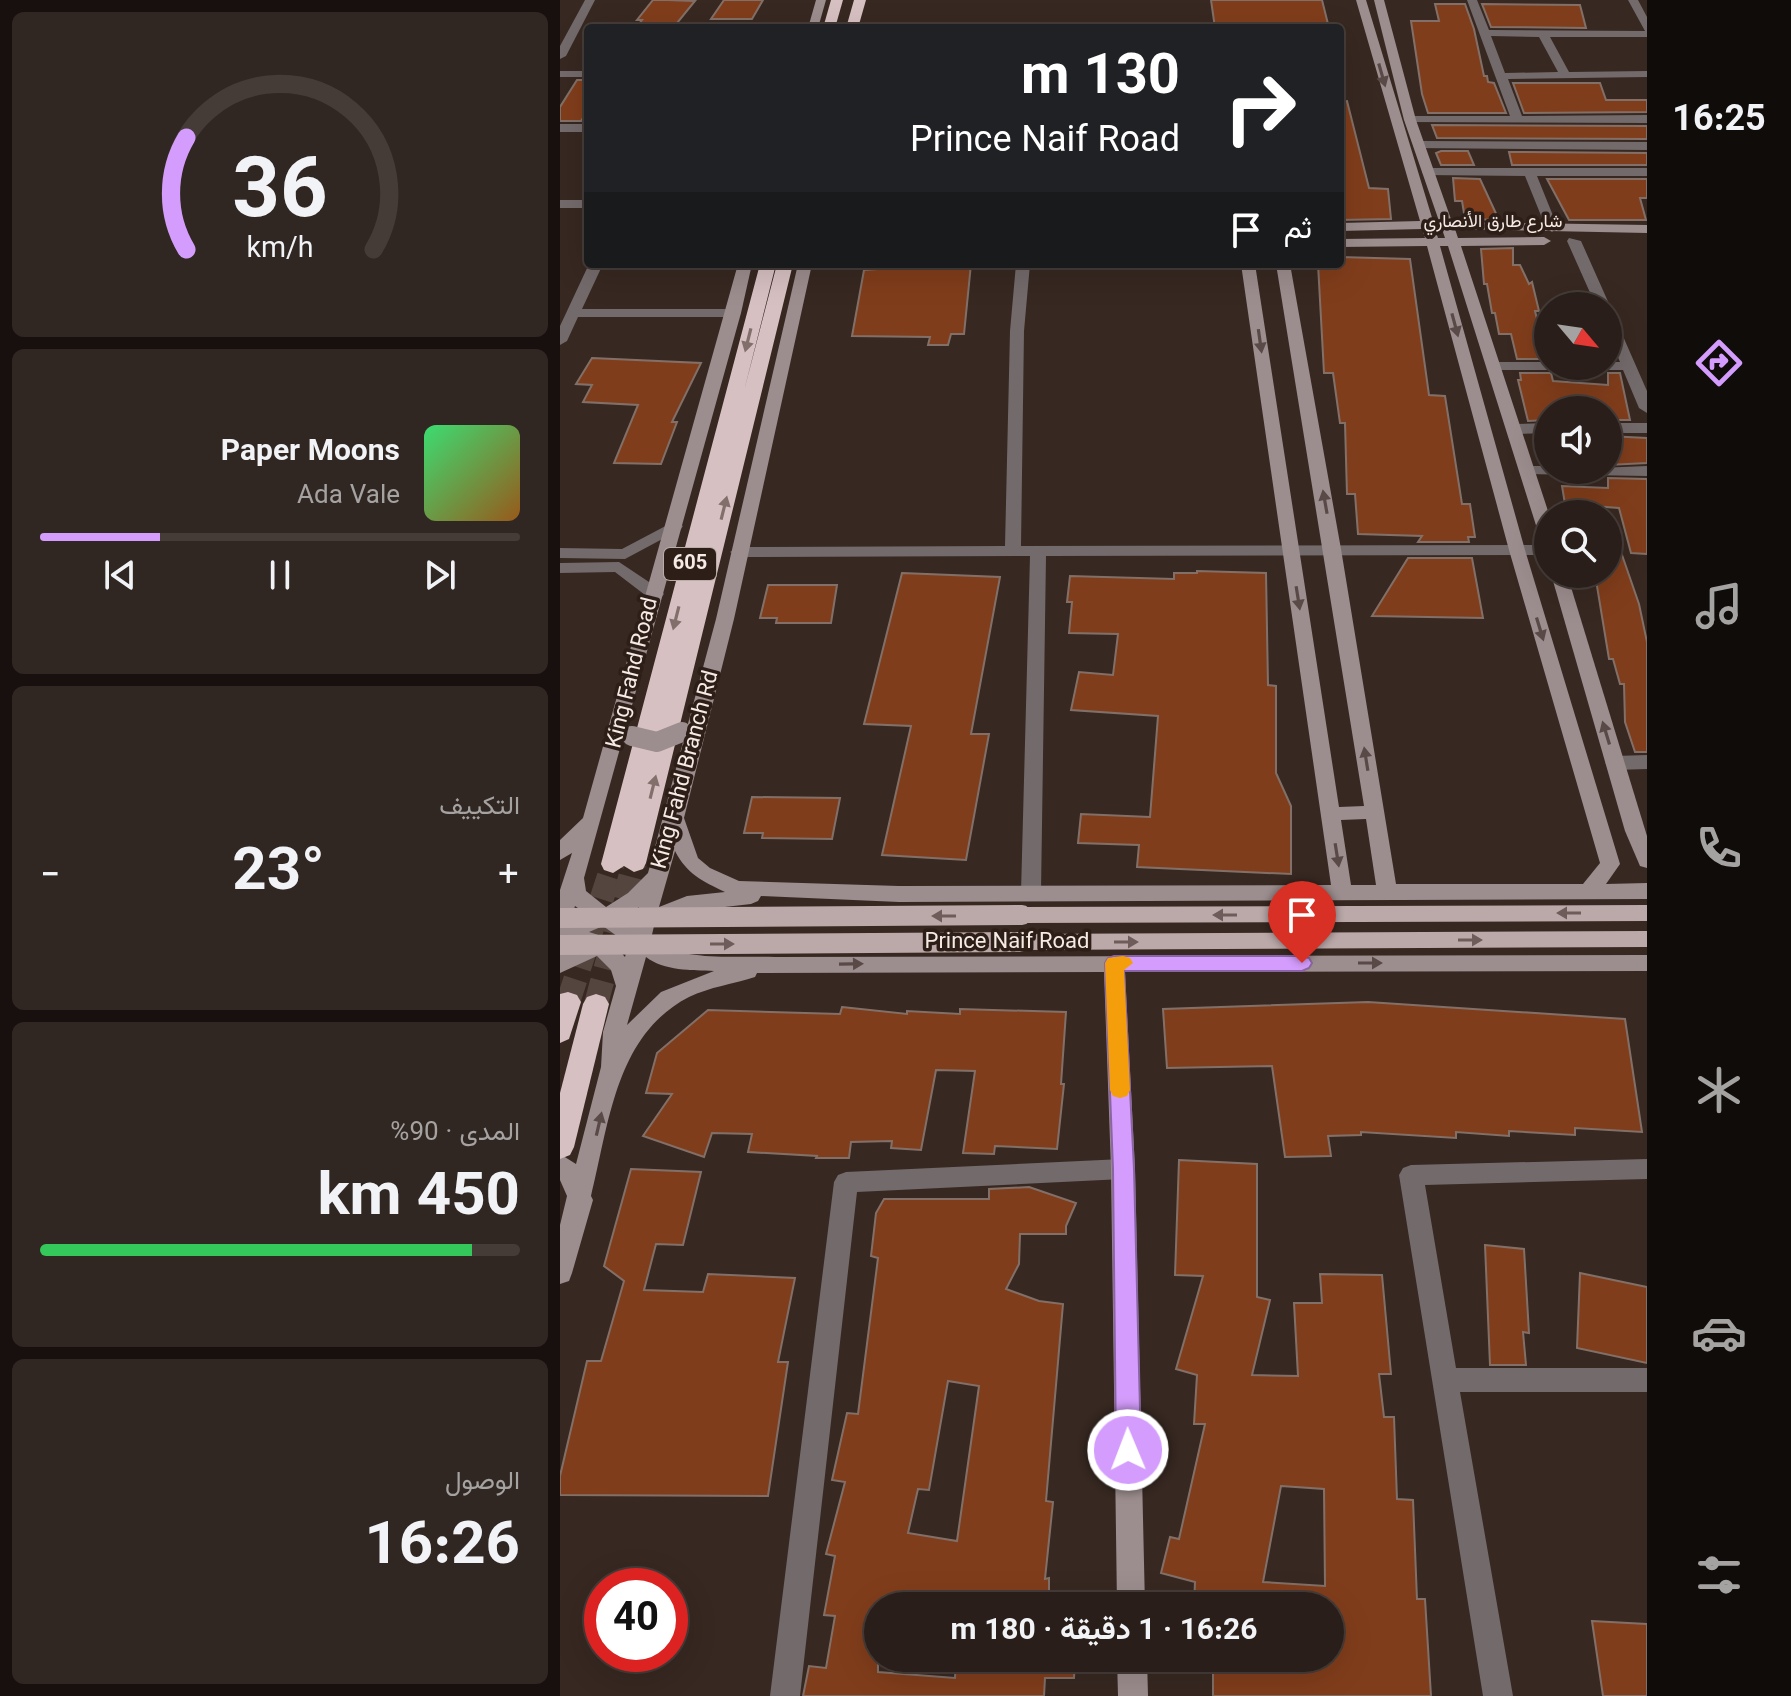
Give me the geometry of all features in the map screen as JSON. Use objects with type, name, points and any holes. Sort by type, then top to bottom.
[{"type":"highway","points":[[830,24],[837,0]]},
{"type":"highway","points":[[853,24],[860,0]]},
{"type":"highway","name":"King Fahd Road","points":[[613,864],[767,268]]},
{"type":"highway","name":"605","points":[[634,863],[784,268]]},
{"type":"highway","points":[[560,1032],[568,1002]]},
{"type":"highway","points":[[562,1160],[596,1004]]},
{"type":"main road","name":"Prince Naif Road","points":[[562,928],[1022,915],[1647,913]]},
{"type":"main road","name":"Prince Naif Road","points":[[562,928],[1020,942],[1647,939]]},
{"type":"street","points":[[560,56],[590,0]]},
{"type":"street","points":[[814,24],[821,0]]},
{"type":"street","points":[[1361,0],[1432,241],[1517,550],[1610,864],[1588,892]]},
{"type":"street","points":[[1379,0],[1410,120],[1495,366],[1537,500]]},
{"type":"street","points":[[1472,0],[1517,119]]},
{"type":"street","points":[[1485,33],[1647,31],[1633,0]]},
{"type":"street","points":[[1543,33],[1565,75]]},
{"type":"street","points":[[560,74],[584,74]]},
{"type":"street","points":[[1502,76],[1647,74]]},
{"type":"street","points":[[1410,120],[1647,119]]},
{"type":"street","points":[[560,128],[584,128]]},
{"type":"street","points":[[560,139],[584,139]]},
{"type":"street","points":[[1419,145],[1647,146]]},
{"type":"street","points":[[1428,172],[1647,172]]},
{"type":"street","points":[[1530,173],[1552,228]]},
{"type":"street","points":[[560,204],[584,204]]},
{"type":"street","points":[[1344,227],[1447,225],[1647,229]]},
{"type":"street","points":[[1574,241],[1597,292]]},
{"type":"street","name":"شارع طارق الأنصاري","points":[[1344,243],[1647,241]]},
{"type":"street","points":[[560,341],[594,268]]},
{"type":"street","points":[[562,928],[595,811],[626,727],[655,594],[744,268]]},
{"type":"street","name":"King Fahd Branch Rd","points":[[560,1273],[581,1200],[612,1067],[614,1032],[627,987],[637,932],[659,872],[700,717],[804,268]]},
{"type":"street","points":[[1013,552],[1017,331],[1023,268]]},
{"type":"street","points":[[1249,268],[1342,891]]},
{"type":"street","points":[[1284,268],[1333,549],[1387,891]]},
{"type":"street","points":[[574,313],[734,313]]},
{"type":"street","points":[[1622,350],[1647,408]]},
{"type":"street","points":[[1495,366],[1629,366]]},
{"type":"street","points":[[1515,429],[1534,428]]},
{"type":"street","points":[[1622,428],[1647,428]]},
{"type":"street","points":[[1528,471],[1647,471]]},
{"type":"street","points":[[560,553],[625,554],[675,526]]},
{"type":"street","points":[[738,552],[1534,550]]},
{"type":"street","points":[[1031,892],[1038,552]]},
{"type":"street","points":[[560,568],[619,567],[655,594]]},
{"type":"street","points":[[1563,588],[1647,861]]},
{"type":"street","points":[[626,727],[648,743],[661,742],[682,732],[700,717]]},
{"type":"street","points":[[1615,763],[1647,762]]},
{"type":"street","points":[[560,853],[584,830],[595,811]]},
{"type":"street","points":[[1330,814],[1375,812]]},
{"type":"street","points":[[674,818],[682,846],[691,863],[703,873],[736,888],[930,893],[1647,891]]},
{"type":"street","points":[[562,928],[629,905],[645,891],[659,872]]},
{"type":"street","points":[[574,878],[576,892],[581,899],[604,916],[637,932],[659,956],[775,965]]},
{"type":"street","points":[[560,965],[598,945],[637,932],[696,902],[803,891]]},
{"type":"street","points":[[928,963],[899,948],[895,937],[896,921],[903,911],[930,893]]},
{"type":"street","points":[[562,928],[616,956],[623,968],[627,987]]},
{"type":"street","points":[[1114,963],[1123,1169],[1131,1592]]},
{"type":"street","name":"Prince Naif Road","points":[[775,965],[1647,963]]},
{"type":"street","points":[[612,1067],[632,1034],[662,1001],[698,983],[775,965]]},
{"type":"street","points":[[562,1160],[581,1200]]},
{"type":"street","points":[[785,1696],[846,1182],[1123,1169]]},
{"type":"street","points":[[1498,1696],[1411,1175],[1647,1169]]},
{"type":"street","points":[[1445,1380],[1647,1380]]},
{"type":"street","points":[[1132,1672],[1133,1696]]},
{"type":"building","points":[[653,0],[695,1],[676,24],[639,24],[642,20],[637,20]]},
{"type":"building","points":[[724,0],[763,0],[752,19],[711,19]]},
{"type":"building","points":[[1211,0],[1322,0],[1328,24],[1214,24]]},
{"type":"building","points":[[1435,4],[1465,4],[1484,76],[1487,76],[1488,82],[1494,83],[1506,113],[1428,113],[1422,94],[1411,21],[1439,21]]},
{"type":"building","points":[[1482,4],[1580,5],[1586,28],[1491,27]]},
{"type":"building","points":[[577,80],[584,80],[584,116],[581,121],[560,121],[560,107]]},
{"type":"building","points":[[1513,83],[1600,83],[1606,100],[1647,100],[1647,112],[1524,113]]},
{"type":"building","points":[[1344,101],[1347,101],[1369,188],[1388,189],[1391,219],[1344,220]]},
{"type":"building","points":[[1432,125],[1647,126],[1647,139],[1437,138]]},
{"type":"building","points":[[1468,151],[1474,165],[1441,165],[1436,153]]},
{"type":"building","points":[[1509,152],[1647,153],[1647,165],[1512,165]]},
{"type":"building","points":[[1453,178],[1480,179],[1499,220],[1465,219],[1462,201],[1455,201]]},
{"type":"building","points":[[1547,179],[1647,179],[1647,198],[1640,198],[1646,220],[1569,220]]},
{"type":"building","points":[[1513,248],[1513,265],[1520,265],[1529,284],[1532,282],[1534,359],[1517,359],[1511,334],[1499,334],[1487,284],[1484,284],[1481,249]]},
{"type":"building","points":[[1344,257],[1410,259],[1429,395],[1445,396],[1462,504],[1470,504],[1475,537],[1468,537],[1469,542],[1418,542],[1422,536],[1358,534],[1355,494],[1347,494],[1345,423],[1340,423],[1333,373],[1324,373],[1318,268],[1344,268]]},
{"type":"building","points":[[971,268],[964,334],[951,334],[948,345],[928,345],[930,337],[852,336],[864,270]]},
{"type":"building","points":[[592,358],[701,363],[672,422],[677,422],[661,464],[614,463],[638,405],[583,402],[592,385],[576,384]]},
{"type":"building","points":[[1520,373],[1534,373],[1534,380],[1608,385],[1608,380],[1621,380],[1630,420],[1622,420],[1622,396],[1534,396],[1534,421],[1528,421],[1518,380],[1521,380]]},
{"type":"building","points":[[1622,437],[1647,438],[1647,463],[1622,464]]},
{"type":"building","points":[[1622,478],[1647,479],[1647,554],[1631,553],[1622,519],[1622,500],[1564,500],[1562,486],[1608,488],[1608,484],[1622,484]]},
{"type":"building","points":[[1622,555],[1639,604],[1647,642],[1647,752],[1635,752],[1625,722],[1624,684],[1620,684],[1613,659],[1609,659],[1597,588],[1622,588]]},
{"type":"building","points":[[1408,558],[1472,558],[1483,618],[1372,616]]},
{"type":"building","points":[[902,573],[1000,577],[971,734],[989,734],[966,860],[882,855],[911,726],[864,724]]},
{"type":"building","points":[[1174,573],[1266,573],[1268,685],[1276,686],[1276,773],[1291,806],[1291,874],[1137,867],[1139,845],[1078,843],[1081,814],[1150,817],[1158,716],[1071,710],[1079,672],[1113,675],[1118,634],[1069,633],[1072,602],[1067,602],[1070,576],[1174,579]]},
{"type":"building","points":[[768,585],[837,585],[831,623],[776,623],[777,618],[760,618]]},
{"type":"building","points":[[752,797],[840,798],[832,839],[762,838],[763,833],[744,833]]},
{"type":"building","points":[[1368,1002],[1625,1019],[1642,1132],[1575,1128],[1575,1135],[1509,1131],[1509,1136],[1456,1132],[1456,1138],[1361,1132],[1361,1135],[1328,1136],[1331,1156],[1285,1157],[1272,1066],[1167,1068],[1163,1009]]},
{"type":"building","points":[[842,1007],[907,1014],[907,1011],[960,1014],[960,1009],[1066,1012],[1061,1084],[1064,1084],[1057,1149],[995,1146],[994,1154],[963,1153],[975,1071],[936,1070],[921,1150],[891,1148],[892,1141],[851,1142],[849,1158],[816,1158],[748,1152],[752,1134],[712,1133],[704,1157],[643,1136],[672,1094],[646,1093],[657,1053],[708,1010],[840,1014]]},
{"type":"building","points":[[1179,1160],[1257,1164],[1257,1297],[1270,1300],[1252,1375],[1298,1376],[1294,1303],[1322,1303],[1320,1274],[1382,1275],[1391,1374],[1379,1374],[1384,1417],[1394,1417],[1397,1499],[1413,1500],[1417,1599],[1425,1599],[1431,1696],[1213,1696],[1213,1672],[1344,1672],[1344,1592],[1195,1592],[1195,1582],[1161,1573],[1170,1537],[1179,1539],[1205,1424],[1194,1424],[1197,1375],[1176,1369],[1203,1276],[1175,1275]],"holes":[[[1281,1486],[1324,1489],[1325,1586],[1263,1582]]]},
{"type":"building","points":[[631,1169],[701,1172],[683,1245],[656,1244],[644,1290],[703,1292],[708,1274],[795,1278],[778,1362],[788,1362],[768,1496],[560,1495],[560,1476],[587,1361],[601,1361],[624,1281],[604,1266]]},
{"type":"building","points":[[1029,1187],[1076,1203],[1066,1226],[1066,1234],[1020,1234],[1019,1264],[1006,1289],[1039,1301],[1063,1304],[1046,1501],[1053,1502],[1045,1579],[1049,1578],[1049,1592],[864,1592],[864,1672],[955,1678],[955,1672],[1074,1672],[1074,1678],[1045,1678],[1044,1696],[803,1696],[809,1666],[826,1668],[835,1616],[824,1615],[835,1556],[826,1554],[845,1482],[832,1480],[847,1413],[858,1414],[878,1258],[871,1256],[876,1213],[884,1199],[989,1199],[989,1189]],"holes":[[[948,1381],[979,1386],[957,1541],[908,1533],[918,1489],[929,1490]]]},
{"type":"building","points":[[1485,1245],[1524,1249],[1529,1333],[1523,1332],[1526,1365],[1490,1365]]},
{"type":"building","points":[[1580,1273],[1647,1287],[1647,1363],[1577,1348]]},
{"type":"building","points":[[1592,1621],[1647,1624],[1647,1696],[1603,1696]]},
{"type":"tunnel","points":[[596,1004],[634,863]]},
{"type":"tunnel","points":[[568,1002],[613,864]]},
{"type":"slow traffic","points":[[1120,1090],[1114,963],[1123,963]]},
{"type":"route","points":[[1128,1450],[1123,1169],[1114,963],[1302,963]]}]
